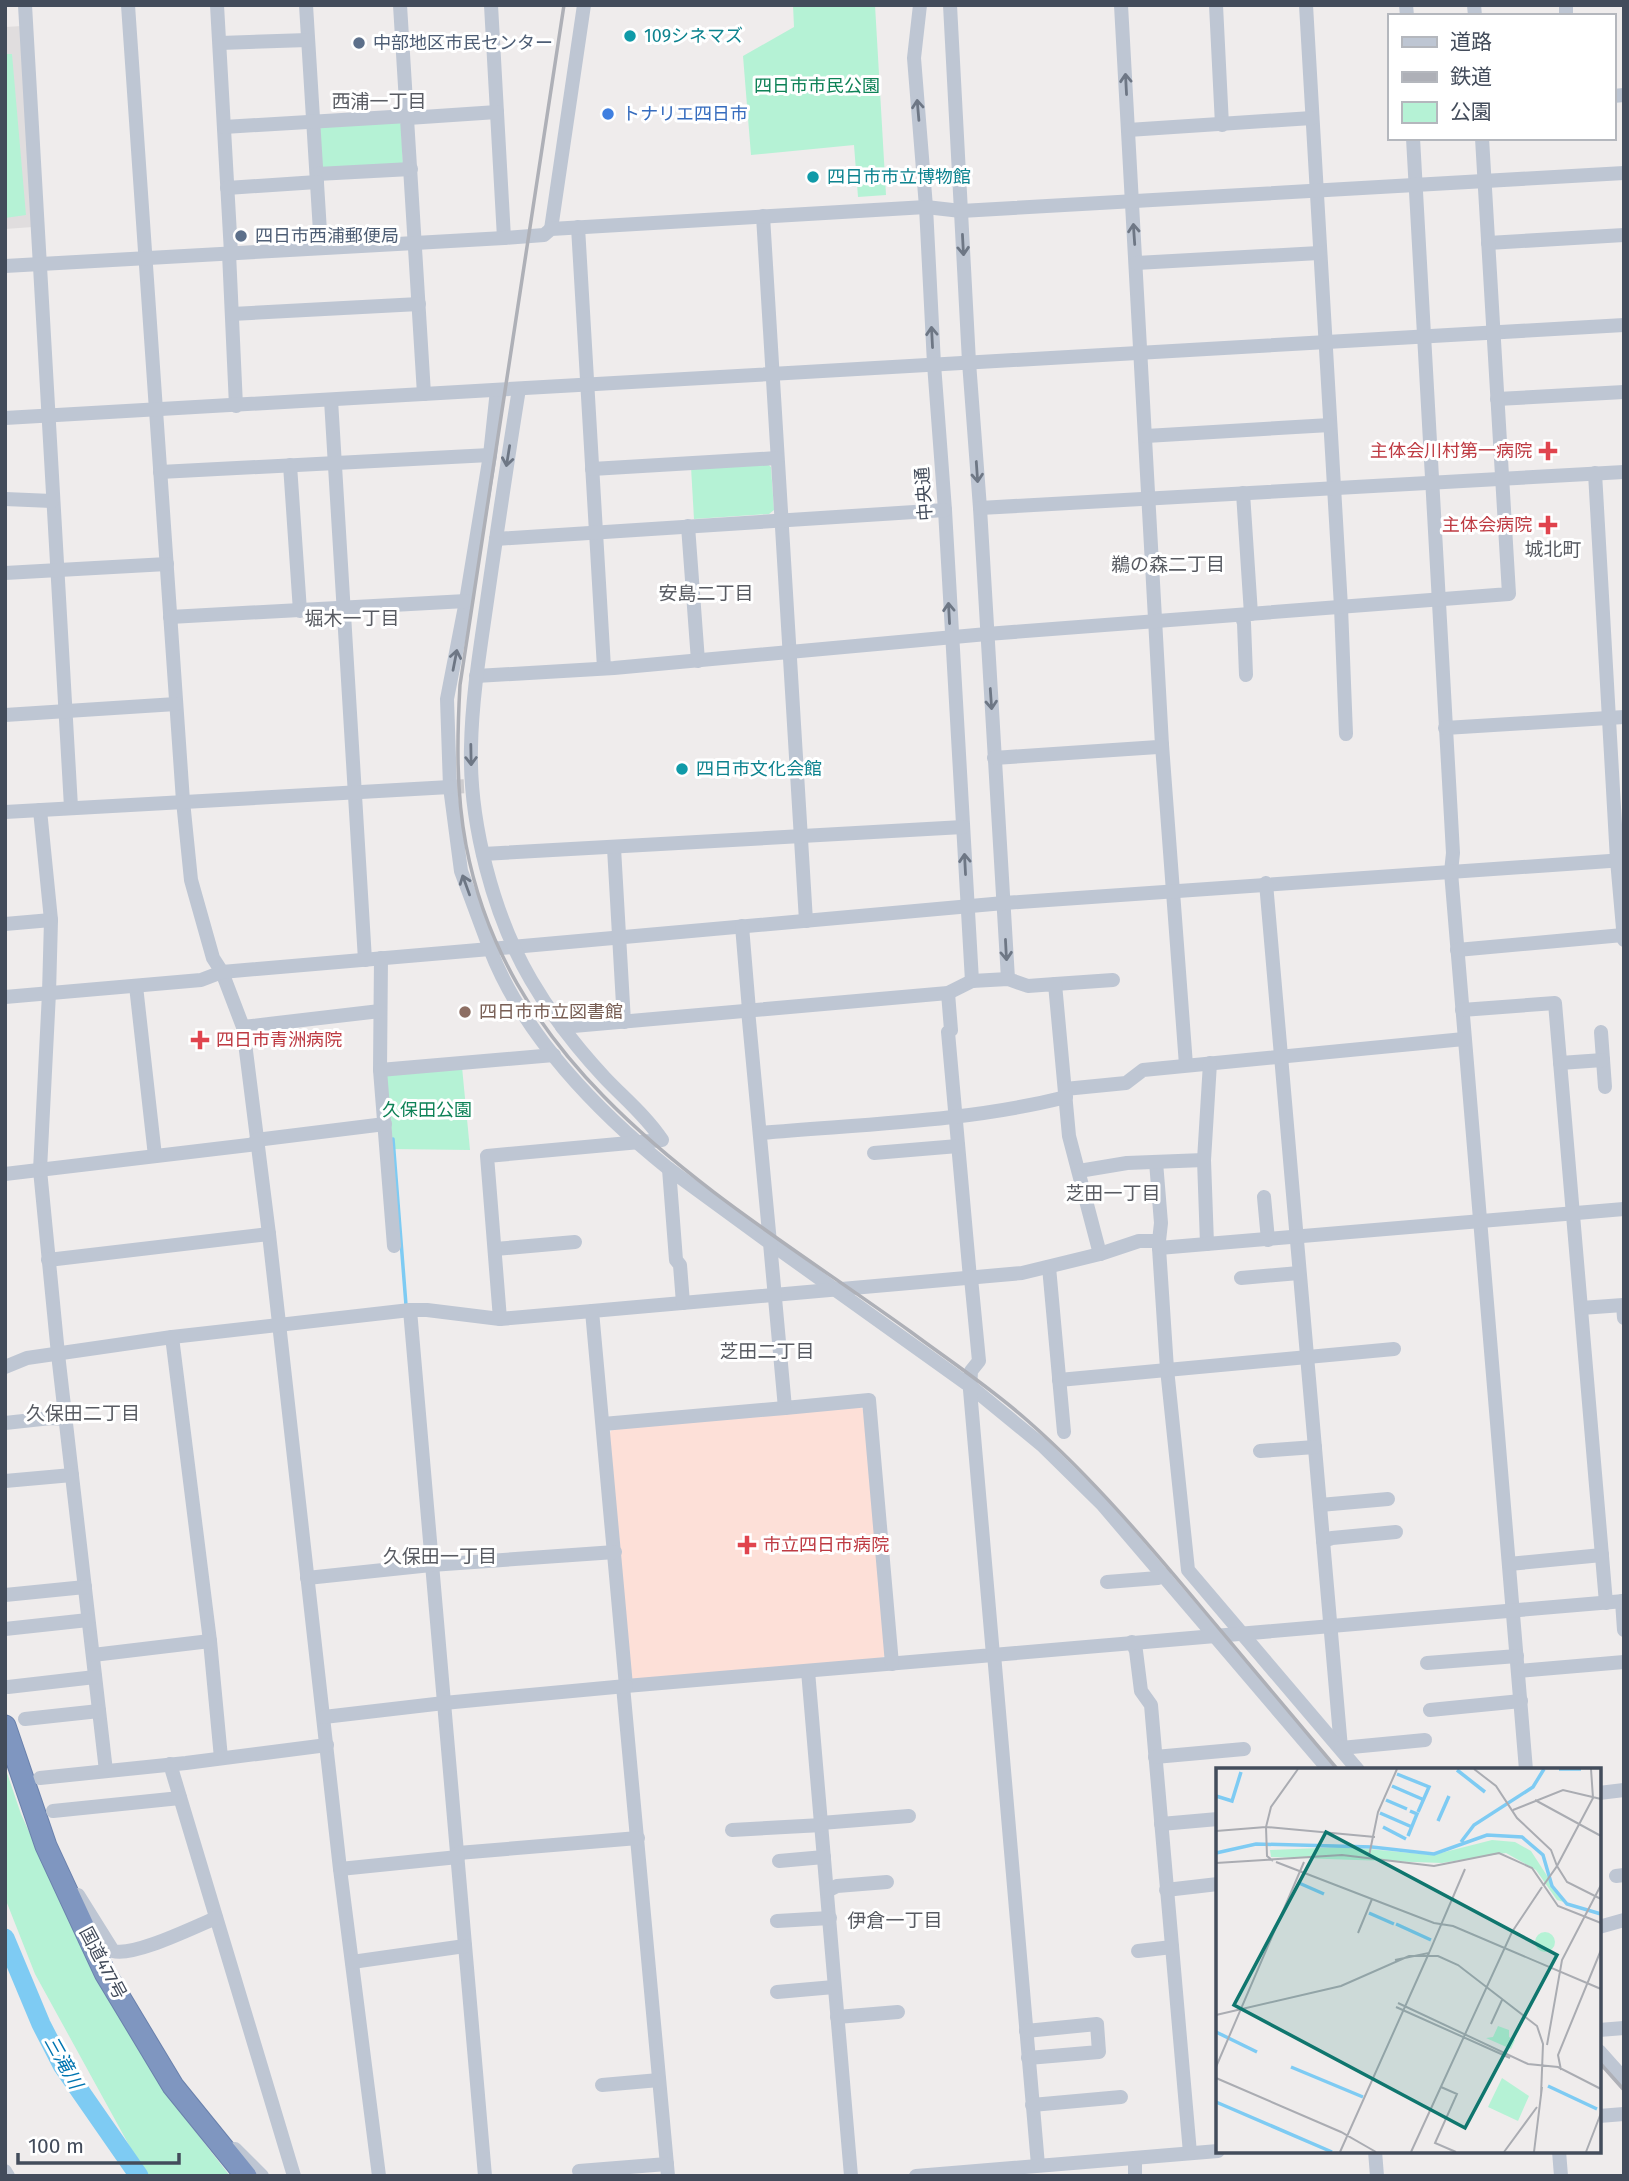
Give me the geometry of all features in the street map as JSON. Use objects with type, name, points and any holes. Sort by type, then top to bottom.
[{"type":"highway","name":"国道477号","points":[[15,1723],[11,1769],[105,1973],[173,2085],[246,2176]]},
{"type":"street","points":[[25,5],[71,807]]},
{"type":"street","points":[[128,5],[176,704],[191,880],[213,958],[222,972],[243,1027],[269,1234],[340,1869],[379,2176]]},
{"type":"street","points":[[217,5],[236,405]]},
{"type":"street","points":[[306,5],[321,248]]},
{"type":"street","points":[[400,5],[424,394]]},
{"type":"street","points":[[491,5],[504,238]]},
{"type":"street","points":[[551,229],[584,5]]},
{"type":"street","name":"中央通","points":[[920,5],[914,58],[926,207],[972,981]]},
{"type":"street","points":[[950,5],[969,362],[1008,979]]},
{"type":"street","points":[[1121,5],[1162,745],[1186,1065]]},
{"type":"street","points":[[1216,5],[1222,125]]},
{"type":"street","points":[[1306,5],[1346,734]]},
{"type":"street","points":[[220,43],[308,40]]},
{"type":"street","points":[[224,127],[497,112]]},
{"type":"street","points":[[1128,130],[1312,118]]},
{"type":"street","points":[[1413,140],[1453,853],[1451,872],[1526,1768]]},
{"type":"street","points":[[476,676],[698,661],[987,634],[1509,594],[1482,140]]},
{"type":"street","points":[[227,188],[411,169]]},
{"type":"street","points":[[5,266],[504,238],[544,235],[551,229],[763,216],[926,207],[961,211],[1624,173]]},
{"type":"street","points":[[763,216],[806,921]]},
{"type":"street","points":[[578,227],[604,668]]},
{"type":"street","points":[[1488,243],[1624,235]]},
{"type":"street","points":[[1136,262],[1319,253]]},
{"type":"street","points":[[232,314],[419,304]]},
{"type":"street","points":[[5,418],[1624,325]]},
{"type":"street","points":[[500,1319],[487,1156],[662,1140],[650,1123],[603,1076],[562,1027],[532,982],[497,905],[483,854],[471,773],[476,676],[519,389]]},
{"type":"street","points":[[497,390],[490,455],[447,698],[450,787],[461,871],[495,963],[528,1019],[583,1091],[636,1143],[970,1386],[1025,1430],[1072,1474],[1164,1575],[1327,1768]]},
{"type":"street","points":[[1497,399],[1624,392]]},
{"type":"street","points":[[331,400],[365,960]]},
{"type":"street","points":[[1146,436],[1330,425]]},
{"type":"street","points":[[160,471],[490,455]]},
{"type":"street","points":[[592,469],[777,458]]},
{"type":"street","points":[[290,465],[300,611]]},
{"type":"street","points":[[980,508],[1624,471]]},
{"type":"street","points":[[1457,950],[1624,937],[1616,718],[1595,473]]},
{"type":"street","points":[[1243,493],[1246,675]]},
{"type":"street","points":[[5,499],[52,501]]},
{"type":"street","points":[[496,539],[945,510]]},
{"type":"street","points":[[688,526],[698,661]]},
{"type":"street","points":[[5,573],[167,564]]},
{"type":"street","points":[[170,617],[466,601]]},
{"type":"street","points":[[5,715],[176,704]]},
{"type":"street","points":[[1445,728],[1616,718]]},
{"type":"street","points":[[994,758],[1162,745]]},
{"type":"street","points":[[5,812],[450,787]]},
{"type":"street","points":[[40,810],[51,920],[40,1171],[65,1419],[106,1771]]},
{"type":"street","points":[[483,854],[963,827]]},
{"type":"street","points":[[614,848],[624,1022]]},
{"type":"street","points":[[5,997],[201,980],[222,972],[1004,903],[1620,860]]},
{"type":"street","points":[[1266,883],[1341,1748]]},
{"type":"street","points":[[5,925],[51,920]]},
{"type":"street","points":[[742,926],[785,1408]]},
{"type":"street","points":[[381,958],[384,1124],[394,1246]]},
{"type":"street","points":[[562,1027],[948,993],[972,981],[1008,979],[1028,986],[1113,980]]},
{"type":"street","points":[[1055,984],[1069,1136],[1100,1254]]},
{"type":"street","points":[[136,986],[155,1156]]},
{"type":"street","points":[[948,993],[951,1030],[948,1032],[979,1361],[971,1371],[970,1386],[1037,2169]]},
{"type":"street","points":[[1462,1010],[1555,1003],[1606,1603]]},
{"type":"street","points":[[243,1027],[380,1011]]},
{"type":"street","points":[[1601,1032],[1605,1087]]},
{"type":"street","points":[[760,1133],[1019,1109],[1065,1093],[1126,1083],[1143,1070],[1464,1039]]},
{"type":"street","points":[[384,1070],[554,1055]]},
{"type":"street","points":[[1560,1063],[1603,1060]]},
{"type":"street","points":[[1207,1244],[1204,1160],[1210,1063]]},
{"type":"street","points":[[5,1174],[384,1124]]},
{"type":"street","points":[[874,1153],[958,1146]]},
{"type":"street","points":[[1079,1171],[1127,1163],[1204,1160]]},
{"type":"street","points":[[1156,1162],[1167,1369],[1188,1567],[1356,1768]]},
{"type":"street","points":[[669,1169],[676,1260],[680,1265],[683,1303]]},
{"type":"street","points":[[1264,1197],[1268,1240]]},
{"type":"street","points":[[5,1367],[26,1359],[172,1337],[410,1310],[500,1319],[1022,1273],[1100,1254],[1139,1241],[1159,1245],[1268,1240],[1624,1209]]},
{"type":"street","points":[[48,1260],[269,1234]]},
{"type":"street","points":[[495,1249],[575,1242]]},
{"type":"street","points":[[1049,1267],[1064,1432]]},
{"type":"street","points":[[1241,1278],[1299,1273]]},
{"type":"street","points":[[1581,1308],[1623,1305],[1624,1318]]},
{"type":"street","points":[[410,1310],[485,2176]]},
{"type":"street","points":[[579,2171],[668,2170],[592,1311]]},
{"type":"street","points":[[172,1337],[221,1758]]},
{"type":"street","points":[[1059,1380],[1389,1350],[1385,1366]]},
{"type":"street","points":[[1357,1353],[1359,1369]]},
{"type":"street","points":[[603,1424],[869,1400],[892,1664]]},
{"type":"street","points":[[5,1423],[65,1419]]},
{"type":"street","points":[[1260,1451],[1315,1447]]},
{"type":"street","points":[[5,1481],[72,1475]]},
{"type":"street","points":[[1320,1505],[1388,1499]]},
{"type":"street","points":[[1323,1541],[1396,1532]]},
{"type":"street","points":[[307,1578],[432,1565],[615,1552]]},
{"type":"street","points":[[1509,1564],[1602,1555]]},
{"type":"street","points":[[1107,1583],[1158,1578],[1164,1575]]},
{"type":"street","points":[[5,1595],[85,1587]]},
{"type":"street","points":[[324,1717],[624,1686],[1623,1601],[1624,1630]]},
{"type":"street","points":[[5,1629],[88,1620]]},
{"type":"street","points":[[93,1655],[209,1641]]},
{"type":"street","points":[[1132,1642],[1136,1651],[1141,1691],[1150,1705],[1189,2153]]},
{"type":"street","points":[[1427,1663],[1624,1662]]},
{"type":"street","points":[[808,1671],[851,2176]]},
{"type":"street","points":[[8,1687],[95,1677]]},
{"type":"street","points":[[1430,1710],[1521,1701]]},
{"type":"street","points":[[15,1723],[99,1711]]},
{"type":"street","points":[[1341,1748],[1425,1740]]},
{"type":"street","points":[[40,1778],[327,1745]]},
{"type":"street","points":[[1155,1757],[1244,1749]]},
{"type":"street","points":[[170,1764],[294,2176]]},
{"type":"street","points":[[1601,1793],[1624,1790]]},
{"type":"street","points":[[53,1811],[180,1798]]},
{"type":"street","points":[[732,1830],[909,1816]]},
{"type":"street","points":[[1161,1824],[1216,1819]]},
{"type":"street","points":[[340,1869],[638,1838]]},
{"type":"street","points":[[779,1861],[824,1857]]},
{"type":"street","points":[[827,1891],[837,1886],[887,1882]]},
{"type":"street","points":[[63,1884],[76,1892],[113,1951],[117,1953],[137,1950],[216,1918]]},
{"type":"street","points":[[1166,1890],[1216,1884]]},
{"type":"street","points":[[778,1921],[830,1918]]},
{"type":"street","points":[[1601,1926],[1624,1920]]},
{"type":"street","points":[[352,1962],[465,1946]]},
{"type":"street","points":[[1138,1951],[1172,1947]]},
{"type":"street","points":[[777,1992],[834,1987]]},
{"type":"street","points":[[837,2017],[898,2011]]},
{"type":"street","points":[[1026,2031],[1097,2024],[1099,2052],[1028,2058]]},
{"type":"street","points":[[1601,2030],[1624,2028]]},
{"type":"street","points":[[1601,2053],[1624,2079]]},
{"type":"street","points":[[602,2085],[659,2080]]},
{"type":"street","points":[[173,2085],[262,2176]]},
{"type":"street","points":[[1032,2105],[1121,2097]]},
{"type":"street","points":[[1601,2116],[1624,2114]]},
{"type":"street","points":[[916,2176],[1037,2169],[1216,2151]]},
{"type":"street","points":[[1375,2153],[1377,2176]]},
{"type":"street","points":[[1559,2153],[1562,2176]]},
{"type":"street","points":[[1135,2158],[1135,2176]]},
{"type":"shaded area","points":[[22,26],[33,227],[5,229],[5,27]]},
{"type":"shaded area","name":"市立四日市病院","points":[[860,1407],[865,1411],[886,1654],[880,1660],[635,1680],[629,1676],[608,1436],[613,1428]]},
{"type":"green space","name":"四日市市民公園","points":[[793,5],[875,5],[886,195],[858,197],[854,145],[751,155],[743,56],[794,27]]},
{"type":"green space","points":[[5,54],[12,54],[26,215],[5,218]]},
{"type":"green space","points":[[401,124],[403,165],[320,172],[319,129],[325,126]]},
{"type":"green space","points":[[767,464],[771,467],[774,510],[769,514],[694,519],[691,467]]},
{"type":"green space","name":"久保田公園","points":[[462,1067],[470,1150],[391,1149],[384,1075]]},
{"type":"green space","points":[[5,1767],[21,1814],[95,1976],[181,2113],[230,2176],[146,2176],[35,1974],[5,1898]]},
{"type":"waterway","points":[[393,1139],[406,1305]]},
{"type":"waterway","name":"三滝川","points":[[5,1938],[41,2024],[62,2065],[139,2176]]},
{"type":"tunnel","points":[[450,787],[472,786]]},
{"type":"railway","points":[[564,5],[460,685],[460,805],[466,845],[491,929],[529,1004],[579,1070],[638,1129],[703,1184],[985,1386],[1052,1443],[1142,1538],[1336,1768]]},
{"type":"railway","points":[[1601,2064],[1624,2090]]},
{"type":"place","name":"109シネマズ","points":[[630,36]]},
{"type":"place","name":"中部地区市民センター","points":[[359,43]]},
{"type":"place","name":"トナリエ四日市","points":[[608,114]]},
{"type":"place","name":"四日市市立博物館","points":[[813,177]]},
{"type":"place","name":"四日市西浦郵便局","points":[[241,236]]},
{"type":"place","name":"主体会川村第一病院","points":[[1548,451]]},
{"type":"place","name":"主体会病院","points":[[1548,525]]},
{"type":"place","name":"四日市文化会館","points":[[682,769]]},
{"type":"place","name":"四日市市立図書館","points":[[465,1012]]},
{"type":"place","name":"四日市青洲病院","points":[[200,1040]]},
{"type":"place","name":"市立四日市病院","points":[[747,1545]]},
{"type":"district","name":"西浦一丁目","points":[[379,101]]},
{"type":"district","name":"城北町","points":[[1553,549]]},
{"type":"district","name":"鵜の森二丁目","points":[[1168,564]]},
{"type":"district","name":"安島二丁目","points":[[706,593]]},
{"type":"district","name":"堀木一丁目","points":[[352,618]]},
{"type":"district","name":"芝田一丁目","points":[[1113,1193]]},
{"type":"district","name":"芝田二丁目","points":[[767,1351]]},
{"type":"district","name":"久保田二丁目","points":[[83,1413]]},
{"type":"district","name":"久保田一丁目","points":[[440,1556]]},
{"type":"district","name":"伊倉一丁目","points":[[895,1920]]}]
